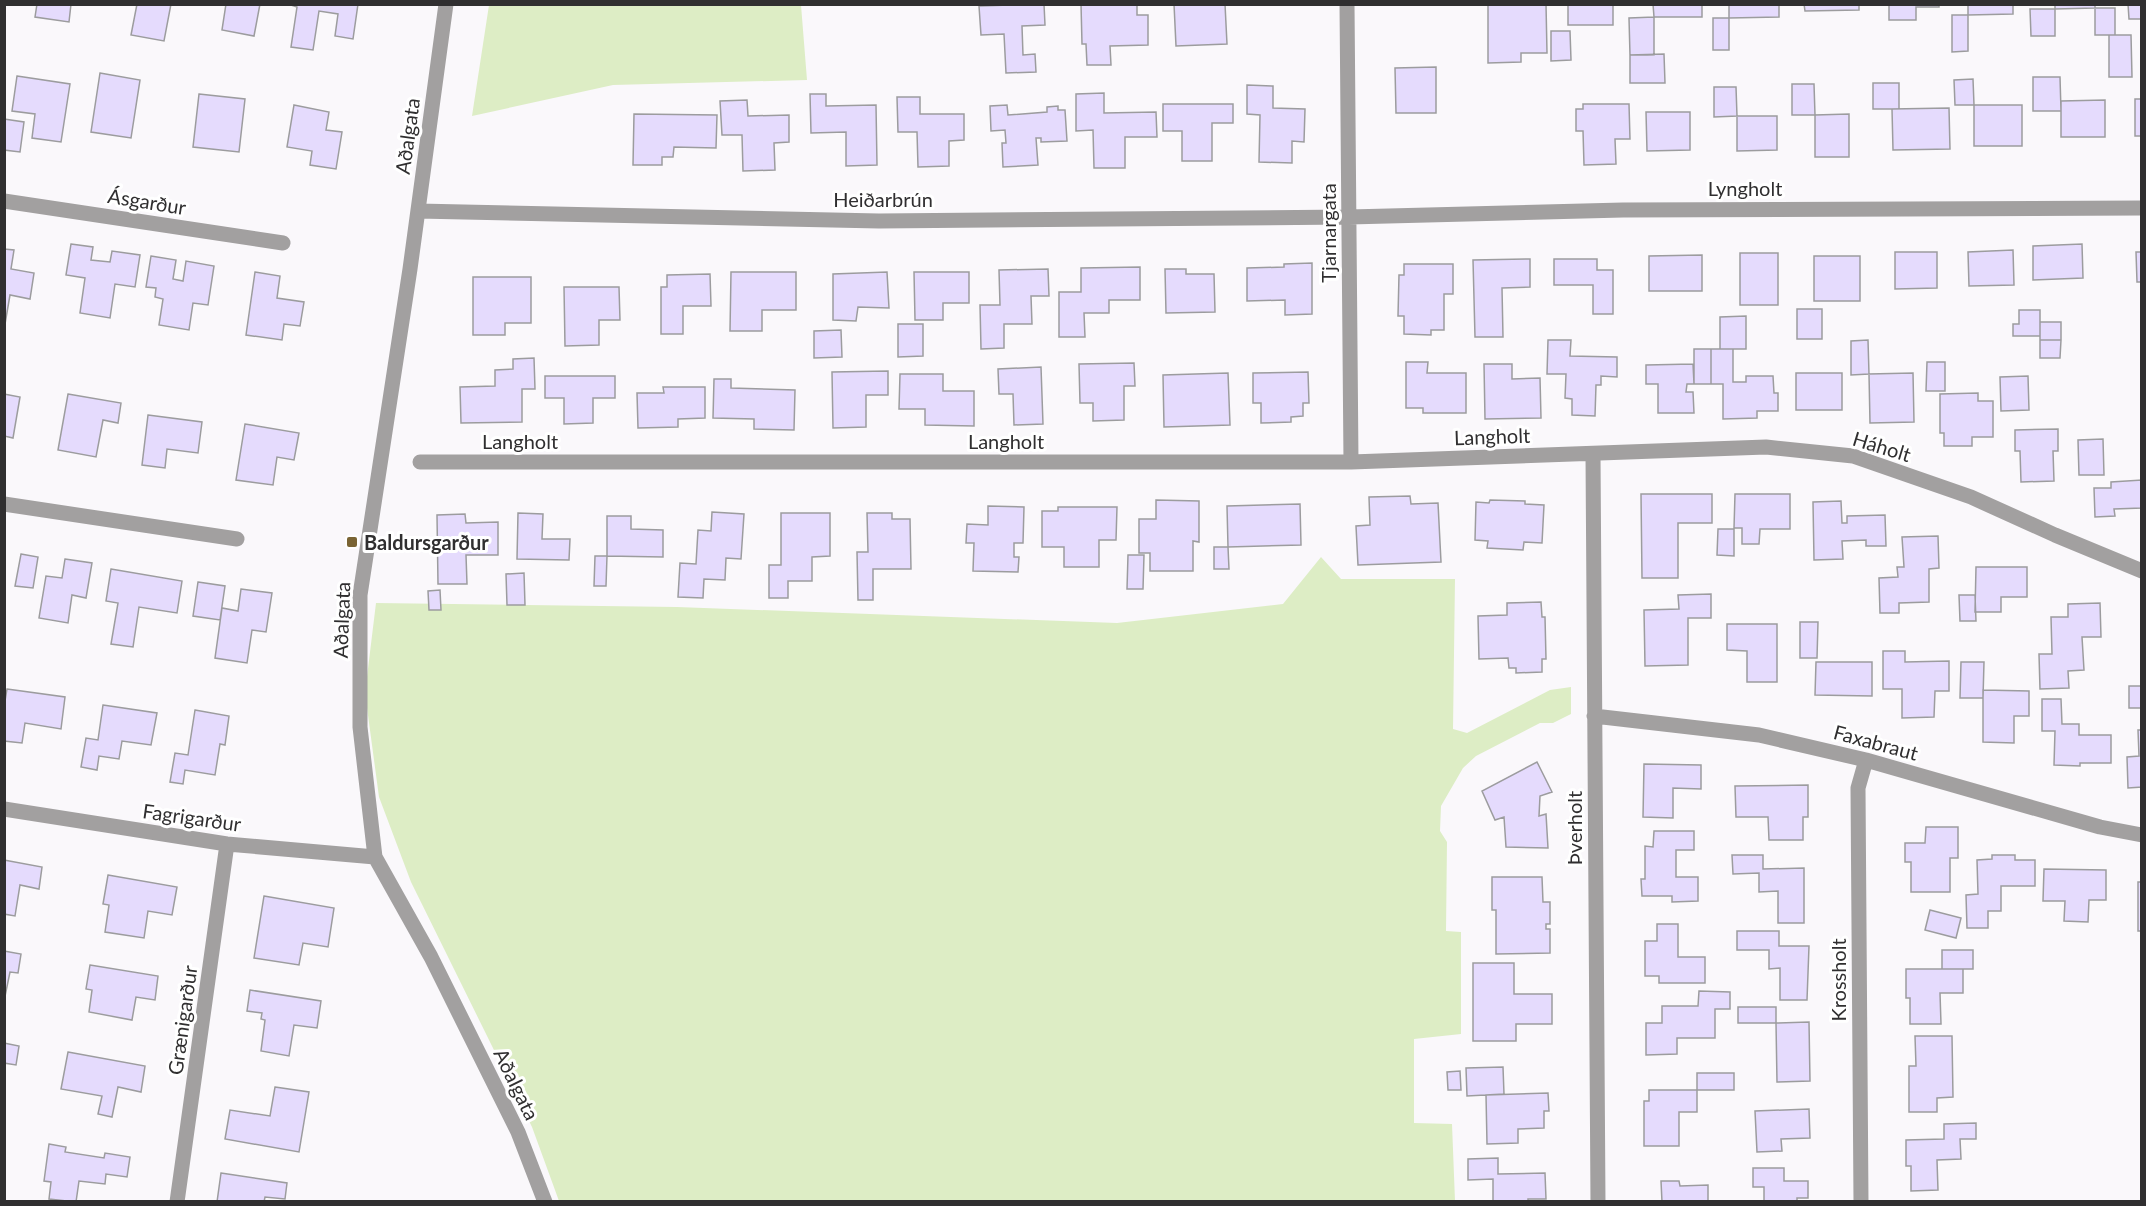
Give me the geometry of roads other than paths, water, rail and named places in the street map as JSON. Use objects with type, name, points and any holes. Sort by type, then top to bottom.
[{"type":"street","name":"Aðalgata","points":[[446,4],[418,212],[360,595],[360,727],[375,856],[431,957],[507,1111],[526,1151],[545,1202]]},
{"type":"street","name":"Tjarnargata","points":[[1347,4],[1351,462]]},
{"type":"street","name":"Ásgarður","points":[[4,201],[283,243]]},
{"type":"street","name":"Lyngholt","points":[[1349,217],[1623,210],[2142,208]]},
{"type":"street","name":"Heiðarbrún","points":[[418,212],[879,221],[1349,217]]},
{"type":"street","name":"Háholt","points":[[1593,454],[1766,447],[1853,456],[1971,497],[2142,571]]},
{"type":"street","name":"Langholt","points":[[420,462],[1351,462],[1593,454]]},
{"type":"street","name":"Þverholt","points":[[1593,454],[1598,1202]]},
{"type":"street","points":[[4,504],[237,539]]},
{"type":"street","name":"Faxabraut","points":[[1594,717],[1759,735],[1866,760],[2100,827],[2142,835]]},
{"type":"street","name":"Krossholt","points":[[1861,1202],[1858,788],[1866,760]]},
{"type":"street","name":"Fagrigarður","points":[[4,809],[227,844],[375,856]]},
{"type":"street","name":"Grænigarður","points":[[177,1202],[227,844]]},
{"type":"place","name":"Baldursgarður","points":[[352,542]]}]
